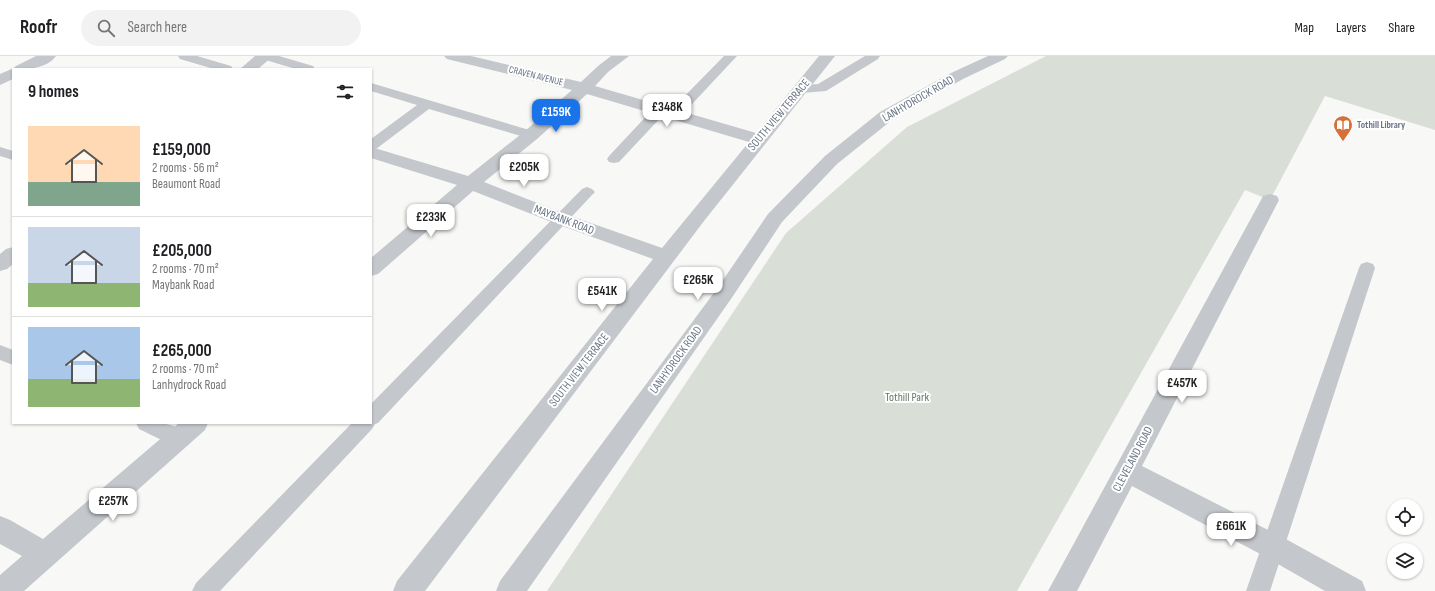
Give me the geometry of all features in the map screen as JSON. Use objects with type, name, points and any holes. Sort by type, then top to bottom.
[{"type":"street","points":[[23,68],[48,56]]},
{"type":"street","points":[[249,68],[266,56]]},
{"type":"street","name":"CRAVEN AVENUE","points":[[452,56],[584,88],[758,140]]},
{"type":"street","points":[[372,268],[471,183],[531,135],[603,69],[621,56]]},
{"type":"street","name":"SOUTH VIEW TERRACE","points":[[407,591],[758,140],[828,56]]},
{"type":"street","name":"LANHYDROCK ROAD","points":[[510,591],[726,291],[775,218],[831,160],[886,116],[957,76],[1000,56]]},
{"type":"street","points":[[0,64],[12,69]]},
{"type":"street","points":[[0,80],[12,74]]},
{"type":"street","name":"MAYBANK ROAD","points":[[372,152],[471,183],[561,219],[666,257]]},
{"type":"street","name":"CLEVELAND ROAD","points":[[1062,591],[1270,200]]},
{"type":"street","points":[[0,264],[12,255]]},
{"type":"street","points":[[3,591],[187,431]]},
{"type":"street","points":[[1127,471],[1274,547],[1352,591]]},
{"type":"street","points":[[0,529],[45,555]]},
{"type":"lane","points":[[184,56],[224,68]]},
{"type":"lane","points":[[266,56],[306,68]]},
{"type":"lane","points":[[614,159],[731,56]]},
{"type":"lane","points":[[802,89],[821,88],[874,56]]},
{"type":"lane","points":[[372,87],[531,135]]},
{"type":"lane","points":[[372,145],[427,104]]},
{"type":"lane","points":[[0,151],[12,156]]},
{"type":"lane","points":[[372,416],[587,192]]},
{"type":"lane","points":[[1258,591],[1367,268]]},
{"type":"lane","points":[[0,352],[12,358]]},
{"type":"lane","points":[[151,424],[187,431]]},
{"type":"lane","points":[[204,591],[364,424]]},
{"type":"green space","name":"Tothill Park","points":[[1046,56],[1435,56],[1435,130],[1325,96],[1270,200],[1245,190],[1017,591],[547,591],[786,233],[907,127]]},
{"type":"place","name":"Tothill Library","points":[[1343,142]]}]
